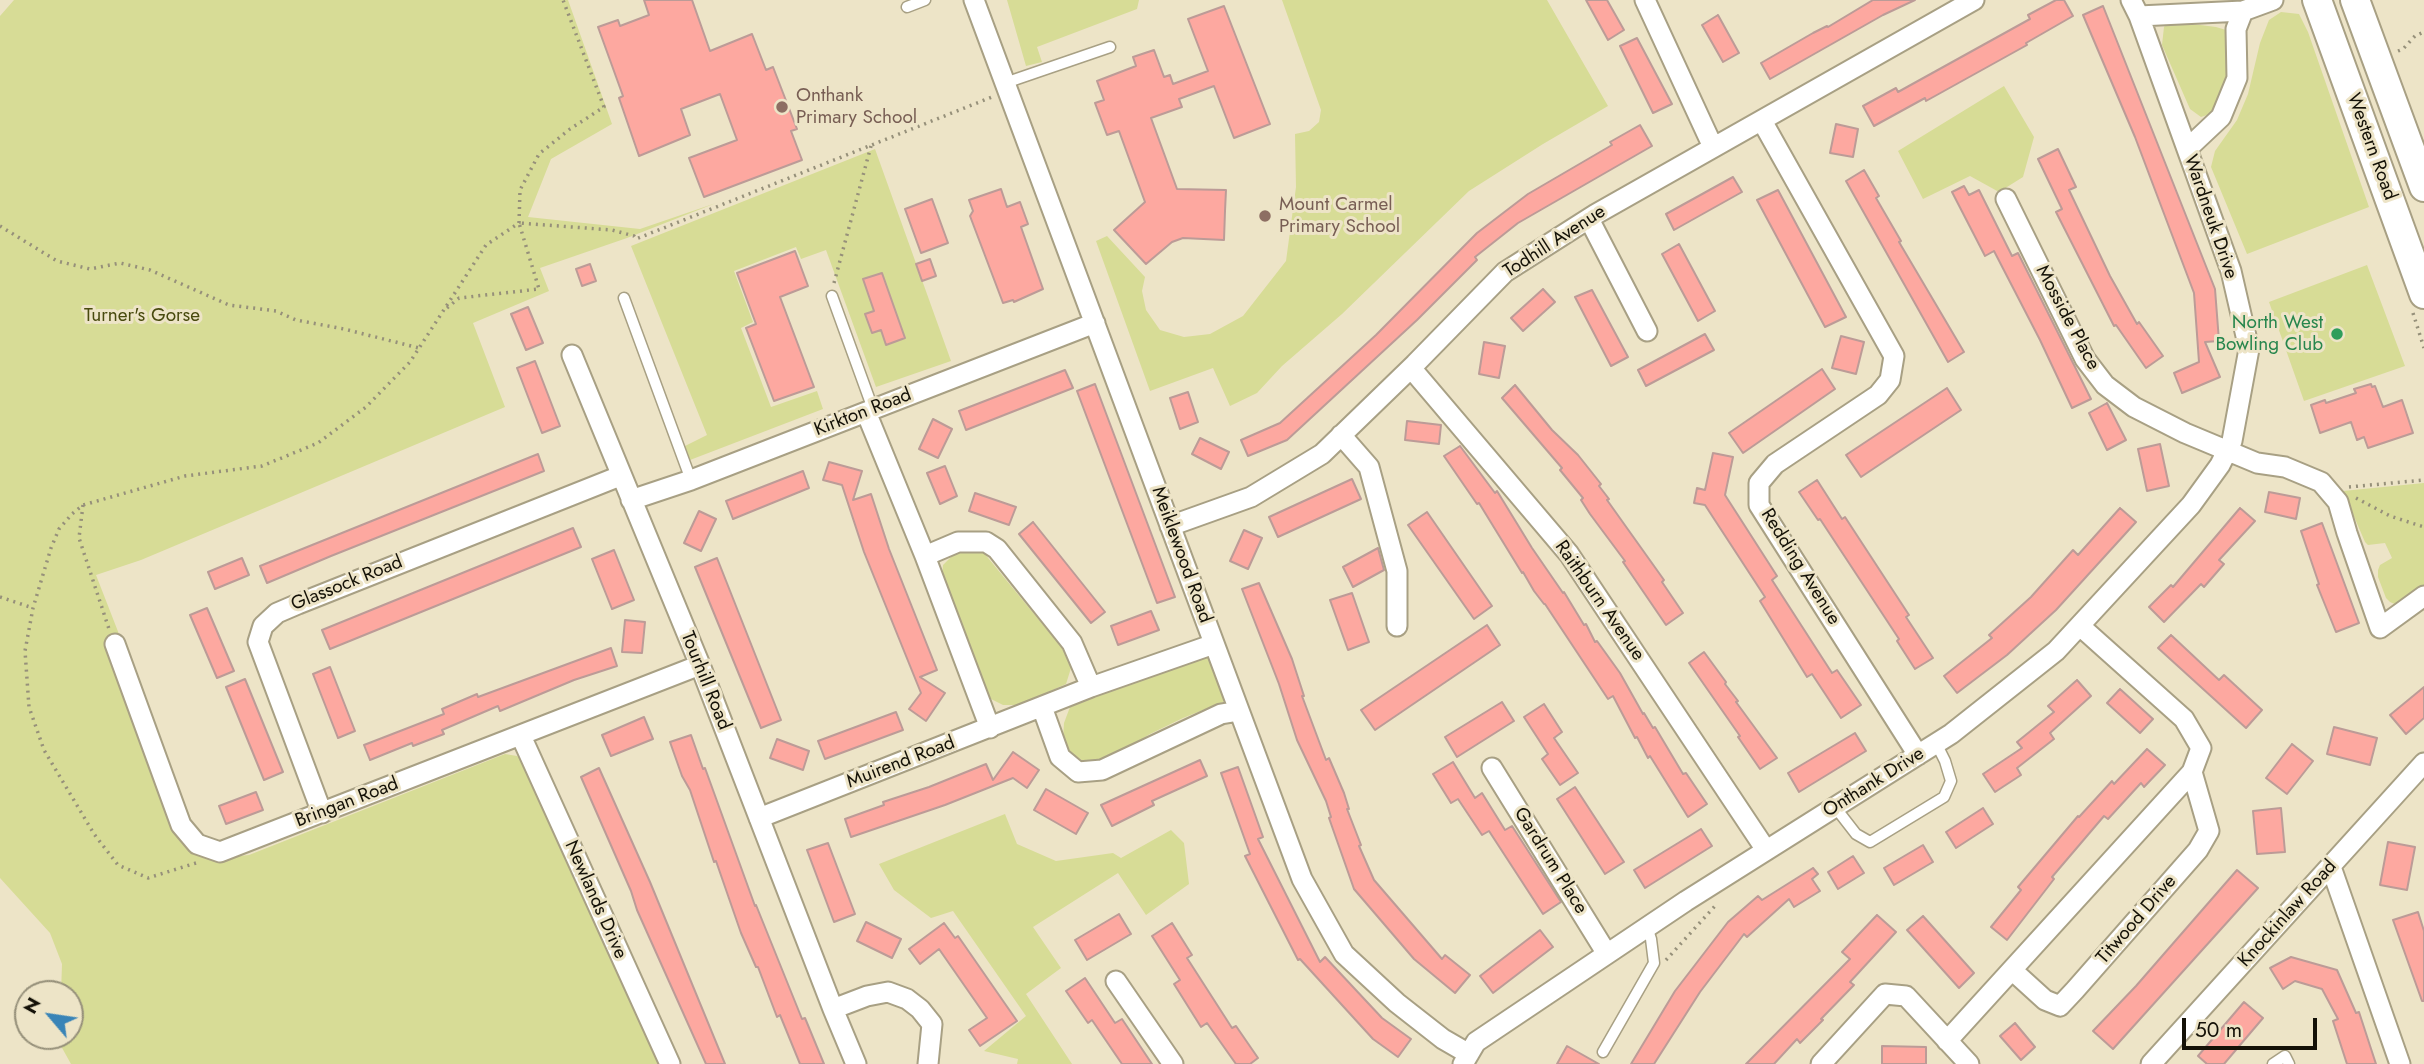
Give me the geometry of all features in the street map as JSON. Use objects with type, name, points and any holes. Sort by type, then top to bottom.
[{"type":"main road","name":"Western Road","points":[[2317,0],[2421,277]]},
{"type":"main road","name":"Western Road","points":[[2355,0],[2424,187]]},
{"type":"street","name":"Meiklewood Road","points":[[974,0],[1301,879],[1344,954],[1397,1003],[1466,1059]]},
{"type":"street","points":[[1645,0],[1713,147]]},
{"type":"street","name":"Todhill Avenue","points":[[1170,526],[1251,497],[1322,454],[1505,272],[1588,219],[1974,0]]},
{"type":"street","points":[[2135,8],[2243,11],[2273,0]]},
{"type":"street","name":"Wardneuk Drive","points":[[2135,8],[2231,271],[2249,349],[2230,446]]},
{"type":"street","points":[[2187,149],[2221,117],[2237,78],[2236,29],[2243,11]]},
{"type":"street","name":"Redding Avenue","points":[[1762,121],[1894,356],[1890,380],[1878,395],[1775,464],[1759,483],[1759,505],[1918,755]]},
{"type":"street","name":"Mosside Place","points":[[2006,199],[2085,359],[2105,385],[2134,407],[2185,433],[2230,446]]},
{"type":"street","points":[[1588,219],[1647,331]]},
{"type":"street","name":"Kirkton Road","points":[[631,500],[691,480],[1095,323]]},
{"type":"street","name":"Tourhill Road","points":[[572,355],[700,665],[856,1064]]},
{"type":"street","name":"Raithburn Avenue","points":[[1411,368],[1569,554],[1766,850]]},
{"type":"street","points":[[869,410],[990,728]]},
{"type":"street","points":[[1341,435],[1369,467],[1396,571],[1397,626]]},
{"type":"street","points":[[2230,446],[2257,463],[2285,467],[2321,482],[2338,502],[2380,628],[2424,596]]},
{"type":"street","name":"Onthank Drive","points":[[1466,1059],[1476,1042],[1647,927],[1936,743],[2056,652],[2191,505],[2220,465],[2230,446]]},
{"type":"street","name":"Glassock Road","points":[[322,813],[258,642],[263,626],[277,613],[298,604],[620,476]]},
{"type":"street","points":[[925,556],[958,542],[986,542],[997,550],[1072,643],[1091,687]]},
{"type":"street","name":"Titwood Drive","points":[[2012,970],[2045,1000],[2060,1006],[2198,850],[2209,831],[2192,772],[2201,748],[2184,719],[2080,626]]},
{"type":"street","points":[[115,644],[180,825],[197,844],[220,852]]},
{"type":"street","name":"Muirend Road","points":[[759,818],[1091,687],[1214,644]]},
{"type":"street","name":"Bringan Road","points":[[220,852],[700,665]]},
{"type":"street","points":[[1042,706],[1060,757],[1078,772],[1102,770],[1221,715],[1239,711]]},
{"type":"street","name":"Newlands Drive","points":[[521,736],[670,1064]]},
{"type":"street","name":"Knockinlaw Road","points":[[2151,1064],[2424,763]]},
{"type":"street","name":"Gardrum Place","points":[[1492,768],[1607,954]]},
{"type":"street","points":[[1947,1041],[2192,772]]},
{"type":"street","points":[[2331,867],[2400,1064]]},
{"type":"street","points":[[1116,981],[1173,1064]]},
{"type":"street","points":[[833,1009],[867,996],[888,992],[907,999],[920,1009],[932,1024],[928,1064]]},
{"type":"street","points":[[1821,1064],[1885,994],[1906,996],[1969,1064]]},
{"type":"lane","points":[[907,7],[925,0]]},
{"type":"lane","points":[[1007,87],[1110,47]]},
{"type":"lane","points":[[832,296],[869,410]]},
{"type":"lane","points":[[624,298],[691,480]]},
{"type":"lane","points":[[1835,807],[1856,834],[1870,842],[1944,797],[1951,781],[1936,743]]},
{"type":"lane","points":[[1603,1052],[1654,963],[1647,927]]},
{"type":"lane","points":[[2273,1064],[2285,1056],[2289,1064]]},
{"type":"path","points":[[445,309],[460,298],[539,289],[519,223],[520,190],[539,154],[604,107],[563,0]]},
{"type":"path","points":[[2376,61],[2403,49],[2415,36],[2424,32]]},
{"type":"path","points":[[220,852],[205,861],[148,878],[118,865],[94,834],[44,750],[29,707],[25,651],[33,608],[51,548],[59,529],[72,514],[83,505],[185,476],[262,466],[318,443],[366,407],[410,362],[485,244],[519,223],[612,230],[634,236],[636,239],[871,145],[1007,87]]},
{"type":"path","points":[[832,296],[836,272],[871,145]]},
{"type":"path","points":[[0,226],[57,261],[90,269],[120,263],[150,270],[229,304],[276,311],[296,320],[419,348]]},
{"type":"path","points":[[2332,495],[2341,488],[2424,480]]},
{"type":"path","points":[[2332,495],[2350,495],[2382,513],[2424,527]]},
{"type":"path","points":[[83,505],[79,538],[115,644]]},
{"type":"path","points":[[0,597],[33,608]]},
{"type":"green space","name":"Turner's Gorse","points":[[14,0],[568,0],[612,124],[551,159],[528,217],[640,229],[716,203],[540,268],[549,291],[473,323],[505,407],[141,560],[96,575],[198,837],[229,857],[249,855],[505,754],[517,756],[529,766],[661,1064],[71,1064],[63,1050],[84,1050],[84,980],[61,980],[62,964],[50,933],[0,878],[0,16]]},
{"type":"green space","points":[[1007,0],[1139,0],[1137,9],[1037,47],[1042,62],[1026,66]]},
{"type":"green space","points":[[1282,0],[1547,0],[1608,106],[1469,191],[1342,314],[1282,366],[1257,393],[1230,406],[1213,368],[1150,391],[1096,241],[1107,236],[1145,277],[1142,291],[1146,310],[1160,330],[1184,337],[1210,334],[1243,316],[1286,261],[1296,187],[1295,134],[1309,131],[1319,122],[1321,110]]},
{"type":"green space","points":[[2281,12],[2299,14],[2308,32],[2369,207],[2247,254],[2211,167],[2215,151],[2237,120],[2248,94],[2260,43],[2269,20]]},
{"type":"green space","points":[[2168,21],[2226,30],[2234,43],[2235,58],[2216,112],[2201,117],[2190,109],[2162,45],[2164,27]]},
{"type":"green space","points":[[2004,86],[2034,137],[2023,177],[1999,192],[1970,176],[1923,199],[1898,151]]},
{"type":"green space","points":[[875,149],[951,361],[876,387],[826,250],[801,259],[796,247],[734,271],[753,322],[741,328],[771,407],[817,391],[823,409],[690,460],[685,446],[707,435],[631,246]]},
{"type":"green space","name":"North West Bowling Club","points":[[2367,265],[2405,366],[2304,401],[2269,302]]},
{"type":"green space","points":[[2424,483],[2424,589],[2397,605],[2386,598],[2378,577],[2380,565],[2392,558],[2385,543],[2368,545],[2365,542],[2343,491]]},
{"type":"green space","points":[[967,549],[984,553],[1062,648],[1071,668],[1066,684],[1019,705],[1003,705],[987,697],[942,577],[943,565],[954,554]]},
{"type":"green space","points":[[1193,658],[1210,658],[1228,697],[1223,702],[1150,734],[1100,764],[1086,763],[1071,753],[1063,739],[1064,723],[1070,707]]},
{"type":"green space","points":[[1005,814],[1017,844],[1056,861],[1113,853],[1121,858],[1171,830],[1184,843],[1189,884],[1146,915],[1118,873],[1033,927],[1061,968],[1026,994],[1072,1064],[1017,1064],[1018,1059],[984,1051],[1026,1016],[953,911],[931,918],[894,890],[879,864]]},
{"type":"building","name":"Onthank Primary School","points":[[644,0],[692,0],[710,51],[752,34],[766,70],[773,67],[797,129],[791,131],[802,160],[704,197],[689,158],[737,140],[720,94],[681,109],[690,135],[639,156],[619,98],[623,96],[598,27],[618,20],[620,26],[649,15]]},
{"type":"building","points":[[1586,0],[1607,0],[1624,30],[1608,40]]},
{"type":"building","points":[[1873,0],[1915,0],[1883,15],[1770,79],[1761,63]]},
{"type":"building","points":[[2056,0],[2064,0],[2073,16],[1926,101],[1925,98],[1874,126],[1863,106],[1896,88],[1898,92],[2030,19],[2028,15]]},
{"type":"building","points":[[1224,6],[1270,124],[1234,138],[1214,86],[1179,99],[1182,107],[1151,118],[1177,189],[1226,190],[1224,240],[1183,238],[1172,242],[1146,264],[1114,230],[1145,202],[1119,131],[1107,135],[1095,103],[1104,100],[1097,81],[1136,66],[1133,57],[1154,50],[1164,77],[1170,75],[1173,84],[1208,71],[1188,19]]},
{"type":"building","points":[[2103,6],[2215,289],[2219,341],[2205,342],[2220,377],[2182,393],[2174,373],[2199,362],[2194,293],[2135,137],[2083,15]]},
{"type":"building","points":[[1718,15],[1739,53],[1723,62],[1702,25]]},
{"type":"building","points":[[1637,38],[1672,104],[1653,113],[1620,46]]},
{"type":"building","points":[[1836,124],[1858,129],[1853,157],[1830,153]]},
{"type":"building","points":[[1640,125],[1652,146],[1518,223],[1475,257],[1477,260],[1417,320],[1287,440],[1248,456],[1241,440],[1280,423],[1376,335],[1477,233],[1528,194],[1612,145],[1610,142]]},
{"type":"building","points":[[2058,149],[2076,187],[2069,190],[2110,276],[2137,324],[2139,322],[2163,356],[2146,368],[2116,325],[2114,326],[2056,212],[2062,209],[2038,159]]},
{"type":"building","points":[[1864,170],[1879,196],[1876,198],[1901,241],[1899,242],[1964,352],[1948,362],[1846,181]]},
{"type":"building","points":[[1733,177],[1742,192],[1674,230],[1666,214]]},
{"type":"building","points":[[1964,186],[1969,195],[1979,190],[2012,256],[2018,253],[2091,399],[2072,408],[1994,251],[1985,256],[1952,192]]},
{"type":"building","points":[[1001,189],[1007,207],[1020,202],[1028,224],[1021,227],[1043,289],[1014,302],[1003,303],[970,216],[973,211],[969,200]]},
{"type":"building","points":[[1778,190],[1846,317],[1825,327],[1757,200]]},
{"type":"building","points":[[932,199],[948,243],[921,253],[905,209]]},
{"type":"building","points":[[1679,244],[1715,311],[1698,321],[1662,254]]},
{"type":"building","points":[[795,251],[808,286],[780,297],[814,387],[774,401],[746,328],[756,324],[737,273]]},
{"type":"building","points":[[930,259],[936,276],[922,281],[916,264]]},
{"type":"building","points":[[590,264],[596,281],[582,286],[576,269]]},
{"type":"building","points":[[882,273],[905,338],[886,345],[881,330],[872,333],[865,314],[874,311],[863,279]]},
{"type":"building","points":[[1543,289],[1555,302],[1523,331],[1511,318]]},
{"type":"building","points":[[1592,290],[1628,357],[1611,366],[1575,297]]},
{"type":"building","points":[[528,307],[543,343],[526,350],[511,314]]},
{"type":"building","points":[[1705,334],[1714,350],[1646,386],[1638,370]]},
{"type":"building","points":[[1841,336],[1864,342],[1856,374],[1832,368]]},
{"type":"building","points":[[1484,342],[1505,346],[1499,378],[1479,374]]},
{"type":"building","points":[[535,361],[560,426],[542,433],[517,368]]},
{"type":"building","points":[[1822,369],[1835,389],[1743,453],[1729,433]]},
{"type":"building","points":[[1065,370],[1073,388],[966,430],[959,411]]},
{"type":"building","points":[[1095,384],[1175,597],[1157,603],[1077,391]]},
{"type":"building","points":[[2371,384],[2372,387],[2375,386],[2383,407],[2402,400],[2413,433],[2368,448],[2364,437],[2357,440],[2351,422],[2320,433],[2311,405],[2356,393],[2354,389]]},
{"type":"building","points":[[1515,385],[1601,484],[1599,486],[1609,499],[1607,500],[1664,580],[1662,582],[1683,613],[1666,625],[1623,562],[1625,561],[1590,514],[1581,500],[1583,498],[1560,470],[1562,468],[1502,398]]},
{"type":"building","points":[[1947,388],[1961,410],[1861,477],[1846,455]]},
{"type":"building","points":[[1188,392],[1198,422],[1180,429],[1170,398]]},
{"type":"building","points":[[2107,403],[2126,440],[2107,450],[2089,413]]},
{"type":"building","points":[[933,419],[952,429],[938,458],[919,449]]},
{"type":"building","points":[[1407,421],[1441,425],[1439,444],[1405,440]]},
{"type":"building","points":[[1200,438],[1229,452],[1221,469],[1192,454]]},
{"type":"building","points":[[2160,444],[2169,486],[2147,491],[2138,449]]},
{"type":"building","points":[[1460,446],[1495,493],[1497,491],[1532,548],[1584,625],[1586,624],[1595,642],[1597,641],[1620,673],[1643,714],[1653,728],[1655,727],[1683,774],[1686,773],[1707,804],[1688,817],[1650,756],[1648,758],[1637,737],[1635,738],[1613,696],[1608,699],[1522,573],[1479,503],[1477,504],[1444,456]]},
{"type":"building","points":[[1713,453],[1733,457],[1725,495],[1777,576],[1772,580],[1832,673],[1837,670],[1861,705],[1841,718],[1812,674],[1807,677],[1760,601],[1765,597],[1705,505],[1694,503],[1697,488],[1705,490]]},
{"type":"building","points":[[538,454],[544,471],[267,583],[260,566]]},
{"type":"building","points":[[829,462],[862,471],[853,500],[871,494],[889,549],[937,670],[920,677],[945,693],[926,721],[909,709],[921,693],[864,552],[842,485],[823,480]]},
{"type":"building","points":[[945,466],[957,496],[940,504],[927,473]]},
{"type":"building","points":[[803,471],[809,488],[733,519],[726,501]]},
{"type":"building","points":[[1352,479],[1361,499],[1278,537],[1269,517]]},
{"type":"building","points":[[1817,480],[1842,519],[1845,517],[1909,615],[1906,617],[1933,658],[1915,669],[1897,641],[1899,639],[1820,519],[1818,520],[1799,492]]},
{"type":"building","points":[[2269,492],[2300,498],[2296,519],[2265,512]]},
{"type":"building","points":[[975,493],[1016,507],[1009,525],[969,511]]},
{"type":"building","points":[[2120,508],[2136,522],[2056,610],[2007,655],[1957,693],[1944,676],[1992,638],[1989,635],[2031,597],[2073,550],[2078,555]]},
{"type":"building","points":[[2240,508],[2255,521],[2219,560],[2224,564],[2204,587],[2201,584],[2164,622],[2149,607],[2171,585],[2173,587]]},
{"type":"building","points":[[699,511],[716,519],[701,551],[684,543]]},
{"type":"building","points":[[1427,512],[1492,606],[1474,619],[1408,525]]},
{"type":"building","points":[[1033,522],[1105,612],[1091,623],[1019,534]]},
{"type":"building","points":[[2322,523],[2359,623],[2336,632],[2317,585],[2319,584],[2301,531]]},
{"type":"building","points":[[573,528],[581,547],[330,649],[322,630]]},
{"type":"building","points":[[1244,530],[1262,538],[1248,569],[1230,561]]},
{"type":"building","points":[[1378,548],[1384,570],[1353,587],[1343,567]]},
{"type":"building","points":[[614,550],[634,600],[612,609],[592,559]]},
{"type":"building","points":[[242,558],[249,575],[215,589],[208,572]]},
{"type":"building","points":[[717,558],[781,720],[761,728],[695,567]]},
{"type":"building","points":[[1259,583],[1292,659],[1302,696],[1326,760],[1329,758],[1344,793],[1347,809],[1361,845],[1359,846],[1374,880],[1442,959],[1445,955],[1470,975],[1455,993],[1414,959],[1354,889],[1329,818],[1331,817],[1326,801],[1297,740],[1279,684],[1242,589]]},
{"type":"building","points":[[1352,593],[1369,642],[1348,650],[1330,600]]},
{"type":"building","points":[[207,608],[234,671],[217,678],[190,615]]},
{"type":"building","points":[[1151,611],[1159,630],[1118,645],[1111,626]]},
{"type":"building","points":[[625,620],[645,622],[642,653],[622,652]]},
{"type":"building","points":[[1487,625],[1500,645],[1375,730],[1361,710]]},
{"type":"building","points":[[2171,635],[2219,680],[2224,675],[2262,710],[2246,728],[2158,648]]},
{"type":"building","points":[[611,648],[617,666],[574,680],[500,711],[498,706],[442,730],[444,734],[413,746],[412,743],[370,760],[364,745],[444,714],[442,709],[477,694],[478,697]]},
{"type":"building","points":[[1704,652],[1777,758],[1760,769],[1689,663]]},
{"type":"building","points":[[330,667],[355,731],[338,738],[313,674]]},
{"type":"building","points":[[245,679],[283,772],[264,780],[226,687]]},
{"type":"building","points":[[2077,680],[2091,696],[2050,733],[2054,739],[2017,768],[2021,775],[1995,792],[1983,774],[2022,748],[2017,742],[2054,712],[2048,706]]},
{"type":"building","points":[[2424,687],[2424,718],[2406,734],[2390,715]]},
{"type":"building","points":[[2120,689],[2153,719],[2140,733],[2107,703]]},
{"type":"building","points":[[1502,702],[1514,721],[1457,757],[1445,737]]},
{"type":"building","points":[[1544,704],[1562,732],[1554,738],[1578,773],[1560,785],[1542,759],[1548,754],[1524,717]]},
{"type":"building","points":[[896,712],[903,730],[825,759],[818,741]]},
{"type":"building","points":[[644,717],[653,739],[611,756],[602,735]]},
{"type":"building","points":[[2334,727],[2377,738],[2370,765],[2327,754]]},
{"type":"building","points":[[1855,733],[1866,751],[1799,792],[1788,773]]},
{"type":"building","points":[[691,735],[755,906],[802,1019],[805,1018],[824,1064],[800,1064],[741,933],[670,742]]},
{"type":"building","points":[[777,739],[809,751],[803,770],[770,758]]},
{"type":"building","points":[[2292,744],[2313,761],[2287,794],[2266,778]]},
{"type":"building","points":[[2147,749],[2165,765],[2144,787],[2141,783],[2108,819],[2104,816],[2052,877],[2054,879],[2007,940],[1991,927],[2021,890],[2018,887],[2078,816],[2112,781],[2114,784]]},
{"type":"building","points":[[1013,752],[1039,770],[1027,788],[1013,778],[851,837],[845,819],[986,764],[993,780]]},
{"type":"building","points":[[1200,760],[1207,776],[1152,801],[1154,805],[1112,826],[1101,805]]},
{"type":"building","points":[[1453,762],[1475,798],[1482,793],[1505,830],[1512,826],[1561,902],[1543,914],[1489,831],[1482,835],[1458,799],[1451,803],[1433,774]]},
{"type":"building","points":[[1238,767],[1263,837],[1258,839],[1320,962],[1325,957],[1382,1018],[1411,1039],[1398,1057],[1373,1039],[1300,959],[1298,960],[1245,856],[1250,854],[1221,773]]},
{"type":"building","points":[[599,768],[650,882],[725,1064],[706,1064],[637,910],[581,777]]},
{"type":"building","points":[[1575,787],[1624,862],[1605,874],[1557,799]]},
{"type":"building","points":[[1046,789],[1088,813],[1076,834],[1034,810]]},
{"type":"building","points":[[256,792],[263,810],[226,824],[219,806]]},
{"type":"building","points":[[1983,808],[1993,824],[1956,848],[1946,832]]},
{"type":"building","points":[[2281,808],[2285,852],[2257,854],[2253,811]]},
{"type":"building","points":[[1701,829],[1712,846],[1645,888],[1634,870]]},
{"type":"building","points":[[2388,842],[2415,847],[2407,890],[2380,885]]},
{"type":"building","points":[[828,843],[855,914],[834,922],[807,850]]},
{"type":"building","points":[[1923,845],[1933,862],[1894,885],[1884,868]]},
{"type":"building","points":[[1853,856],[1864,873],[1838,889],[1828,872]]},
{"type":"building","points":[[1813,868],[1818,874],[1812,879],[1820,891],[1794,907],[1789,899],[1747,937],[1744,934],[1700,992],[1654,1064],[1631,1064],[1675,991],[1728,922],[1758,896],[1762,900]]},
{"type":"building","points":[[2237,870],[2258,888],[2113,1049],[2093,1031]]},
{"type":"building","points":[[2418,912],[2424,931],[2424,1001],[2393,920]]},
{"type":"building","points":[[1119,914],[1131,934],[1087,960],[1075,940]]},
{"type":"building","points":[[1877,915],[1896,932],[1850,982],[1854,985],[1800,1043],[1797,1039],[1774,1064],[1746,1064],[1850,959],[1842,952]]},
{"type":"building","points":[[1923,916],[1974,973],[1959,988],[1907,930]]},
{"type":"building","points":[[866,922],[901,939],[892,958],[857,941]]},
{"type":"building","points":[[944,923],[955,938],[958,936],[1017,1021],[980,1046],[969,1030],[987,1018],[939,949],[920,964],[909,949]]},
{"type":"building","points":[[1172,923],[1192,955],[1187,958],[1232,1028],[1236,1026],[1258,1058],[1250,1064],[1236,1064],[1207,1023],[1201,1027],[1174,984],[1180,980],[1152,936]]},
{"type":"building","points":[[1540,930],[1553,947],[1493,993],[1480,976]]},
{"type":"building","points":[[2291,957],[2337,970],[2356,1013],[2359,1012],[2376,1064],[2347,1064],[2333,1021],[2338,1019],[2322,989],[2295,981],[2283,989],[2270,968]]},
{"type":"building","points":[[1085,978],[1115,1023],[1122,1019],[1152,1064],[1122,1064],[1092,1020],[1088,1023],[1066,991]]},
{"type":"building","points":[[2244,1002],[2263,1018],[2224,1064],[2207,1064],[2198,1056]]},
{"type":"building","points":[[2015,1023],[2035,1047],[2021,1060],[2000,1036]]},
{"type":"building","points":[[1567,1046],[1599,1064],[1557,1064]]},
{"type":"building","points":[[1882,1046],[1926,1047],[1926,1064],[1882,1064]]},
{"type":"place","name":"Onthank Primary School","points":[[782,107]]},
{"type":"place","name":"Mount Carmel Primary School","points":[[1265,216]]},
{"type":"place","name":"North West Bowling Club","points":[[2337,334]]}]
